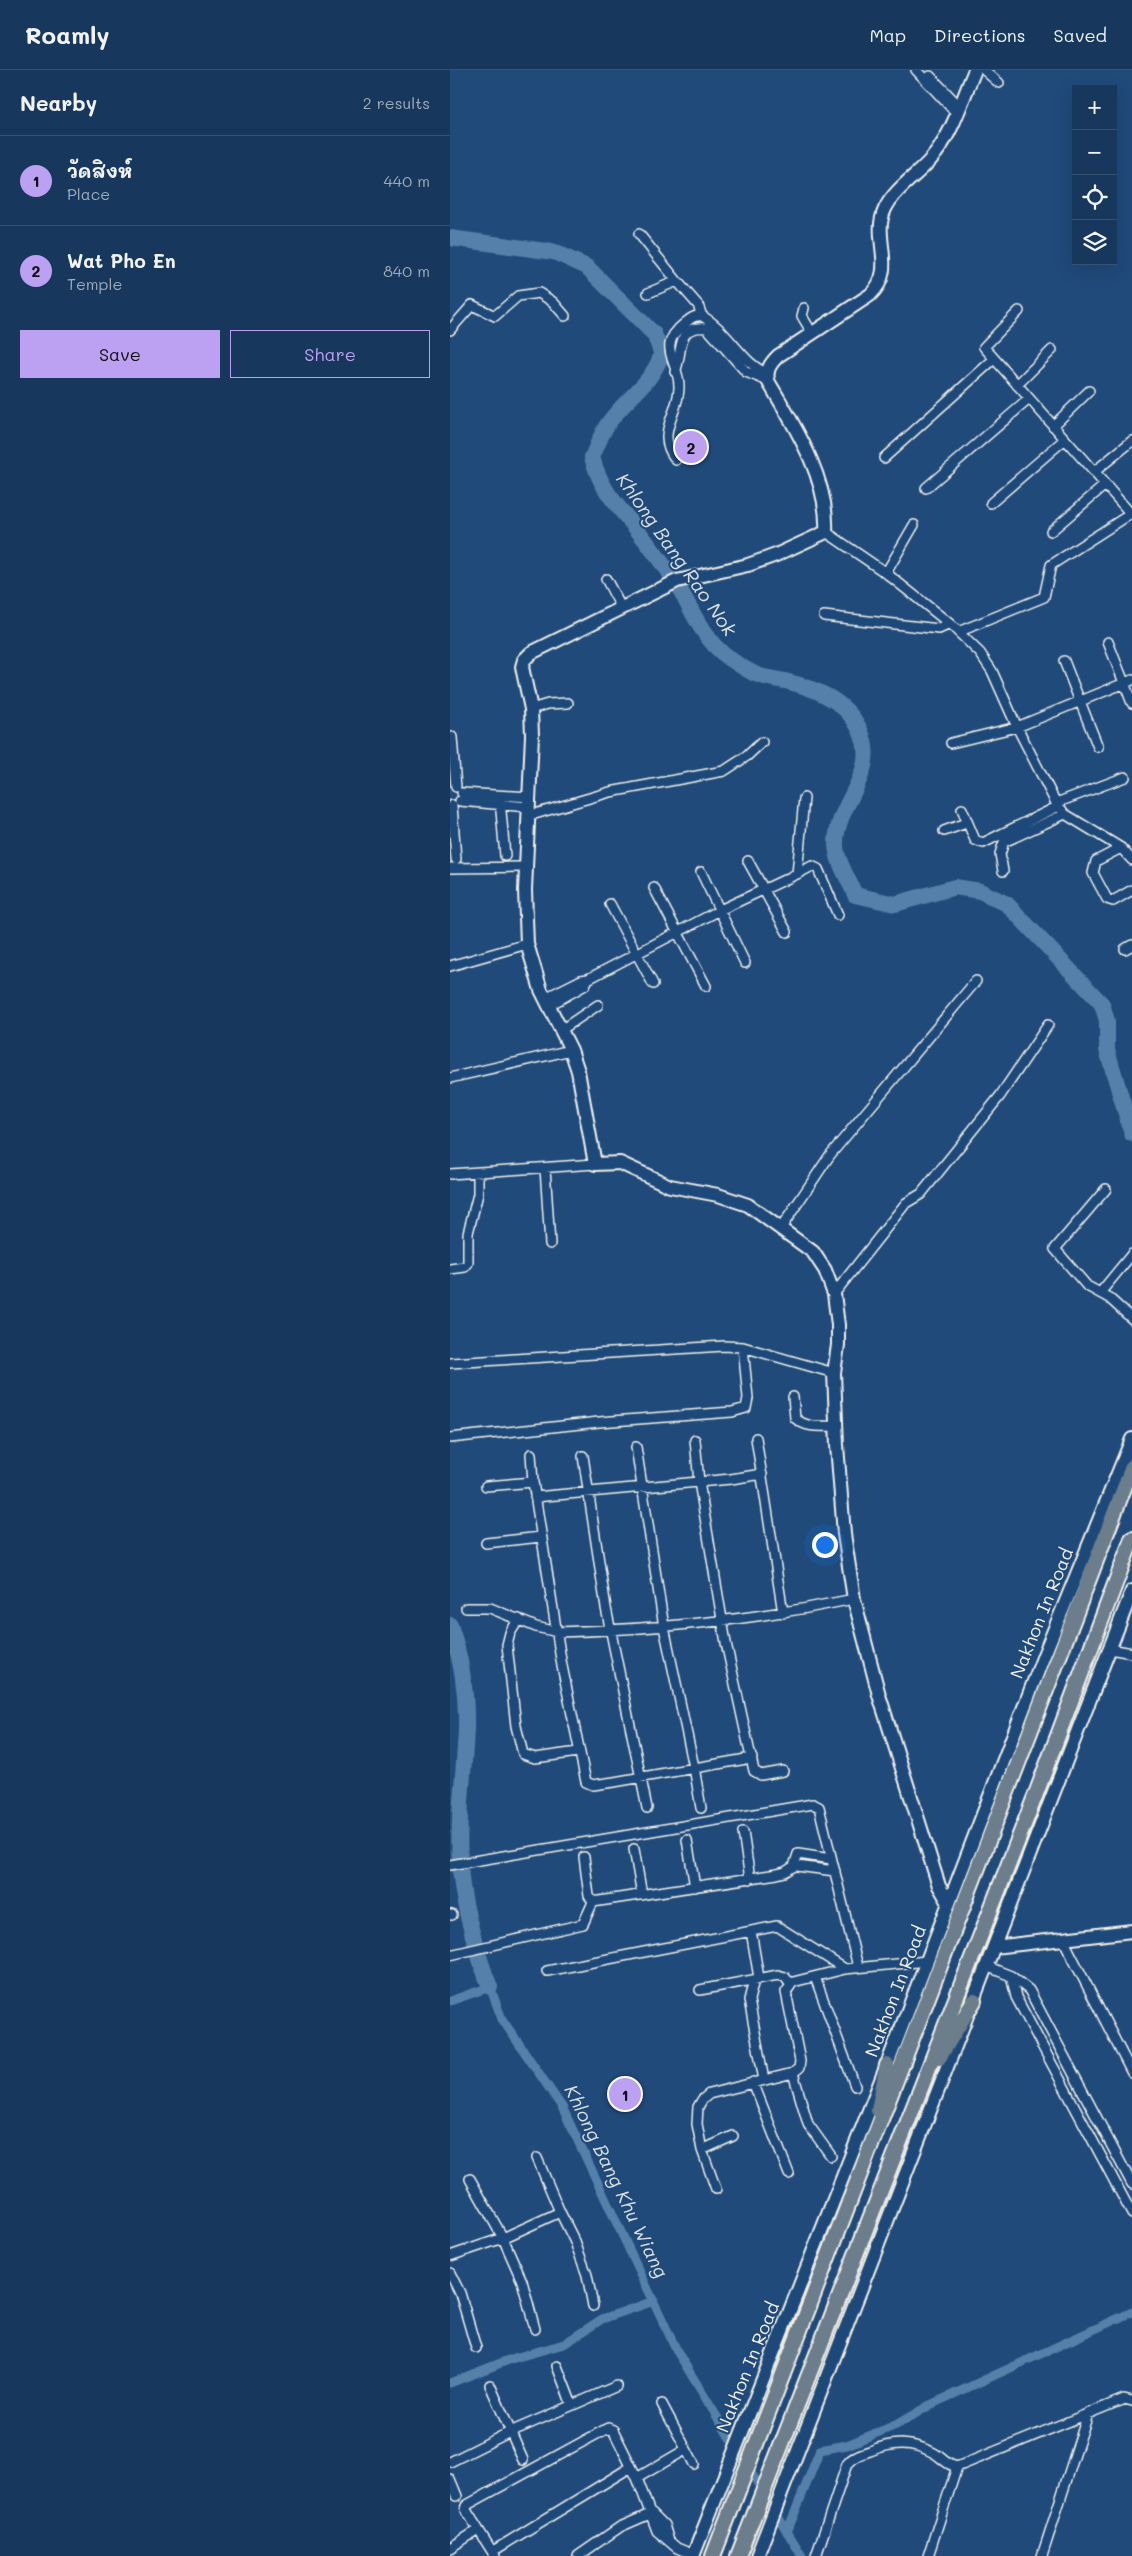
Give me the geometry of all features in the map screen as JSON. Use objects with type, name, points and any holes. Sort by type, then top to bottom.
[{"type":"main road","name":"Nakhon In Road","points":[[712,2556],[871,2148],[1132,1467]]},
{"type":"main road","points":[[738,2556],[1036,1794],[1132,1539]]},
{"type":"main road","points":[[920,2088],[974,2001]]},
{"type":"main road","points":[[871,2148],[887,2065]]},
{"type":"street","points":[[916,70],[957,110]]},
{"type":"street","points":[[768,377],[770,363],[778,356],[879,287],[884,272],[882,227],[885,209],[891,198],[936,153],[974,70]]},
{"type":"street","points":[[984,70],[999,83]]},
{"type":"street","points":[[930,76],[957,110]]},
{"type":"street","points":[[639,234],[698,305],[702,316],[719,327],[757,370],[768,377],[795,428],[822,491],[826,532]]},
{"type":"street","points":[[648,293],[677,281]]},
{"type":"street","points":[[450,330],[472,305],[495,316],[518,296],[539,293],[553,302],[565,316]]},
{"type":"street","points":[[804,308],[804,321],[812,333]]},
{"type":"street","points":[[958,632],[1044,597],[1051,565],[1131,514],[984,347],[1020,311]]},
{"type":"street","points":[[676,460],[669,451],[666,440],[680,384],[671,362],[670,342],[674,332],[691,318],[702,316]]},
{"type":"street","points":[[675,372],[679,363],[681,341],[686,333],[697,326],[707,328],[746,372],[768,377]]},
{"type":"street","points":[[1017,385],[1052,350]]},
{"type":"street","points":[[884,458],[994,359]]},
{"type":"street","points":[[1053,426],[1089,391]]},
{"type":"street","points":[[926,488],[1029,399]]},
{"type":"street","points":[[991,503],[1065,439]]},
{"type":"street","points":[[1094,472],[1132,441]]},
{"type":"street","points":[[1051,531],[1105,485]]},
{"type":"street","points":[[886,573],[914,525]]},
{"type":"street","points":[[826,532],[886,573],[950,624],[980,653],[992,671],[1017,727],[1060,808],[1121,848],[1132,860]]},
{"type":"street","points":[[595,1164],[583,1096],[571,1050],[546,1002],[534,972],[527,944],[524,910],[532,771],[531,709],[522,667],[524,660],[531,653],[677,581],[748,565],[776,555],[826,532]]},
{"type":"street","points":[[606,579],[622,607]]},
{"type":"street","points":[[824,616],[939,629],[950,624]]},
{"type":"street","points":[[1108,642],[1128,682],[1132,703]]},
{"type":"street","points":[[1064,661],[1098,747]]},
{"type":"street","points":[[951,744],[1017,727],[1128,682]]},
{"type":"street","points":[[531,709],[548,704],[568,703]]},
{"type":"street","points":[[452,737],[456,860]]},
{"type":"street","points":[[455,796],[500,800],[529,806],[610,792],[724,771],[747,756],[762,742]]},
{"type":"street","points":[[962,809],[966,823],[975,840],[983,843],[1125,777]]},
{"type":"street","points":[[797,874],[804,798]]},
{"type":"street","points":[[500,800],[506,856]]},
{"type":"street","points":[[1003,871],[1000,854],[1004,842],[1060,808]]},
{"type":"street","points":[[944,831],[966,823]]},
{"type":"street","points":[[1121,848],[1096,861],[1093,873],[1107,899],[1112,901],[1118,899],[1132,890]]},
{"type":"street","points":[[748,861],[787,932]]},
{"type":"street","points":[[546,1002],[581,980],[588,979],[636,952],[812,866],[818,869],[838,915]]},
{"type":"street","points":[[450,868],[526,867]]},
{"type":"street","points":[[701,872],[745,963]]},
{"type":"street","points":[[654,888],[706,986]]},
{"type":"street","points":[[610,904],[653,984]]},
{"type":"street","points":[[450,966],[527,944]]},
{"type":"street","points":[[781,1228],[830,1155],[976,981]]},
{"type":"street","points":[[561,1030],[598,1005]]},
{"type":"street","points":[[834,1294],[906,1203],[921,1194],[1000,1096],[1048,1025]]},
{"type":"street","points":[[450,1078],[571,1050]]},
{"type":"street","points":[[450,1174],[620,1162],[670,1186],[736,1200],[748,1205],[814,1252],[825,1270],[834,1294],[838,1345],[834,1372],[836,1426],[844,1534],[854,1598],[885,1713],[939,1886],[950,1903]]},
{"type":"street","points":[[545,1168],[550,1244]]},
{"type":"street","points":[[450,1269],[465,1266],[468,1263],[468,1234],[478,1194],[478,1173]]},
{"type":"street","points":[[1106,1189],[1055,1249],[1087,1286],[1100,1293],[1132,1319]]},
{"type":"street","points":[[1100,1293],[1132,1254]]},
{"type":"street","points":[[450,1363],[724,1346],[743,1347],[834,1372]]},
{"type":"street","points":[[450,1438],[599,1422],[732,1412],[746,1408],[748,1398],[743,1347]]},
{"type":"street","points":[[793,1397],[795,1418],[801,1424],[836,1426]]},
{"type":"street","points":[[756,1438],[783,1613]]},
{"type":"street","name":"Nakhon In Road","points":[[694,2555],[740,2433],[950,1903],[1040,1664],[1132,1439]]},
{"type":"street","points":[[695,1440],[699,1482],[722,1622],[754,1771],[758,1774],[783,1771]]},
{"type":"street","points":[[636,1447],[664,1627],[694,1766],[701,1808]]},
{"type":"street","points":[[531,1454],[535,1497],[562,1666],[578,1752],[586,1782],[593,1785],[694,1766],[752,1758]]},
{"type":"street","points":[[583,1456],[612,1630],[647,1808]]},
{"type":"street","points":[[535,1497],[699,1482],[762,1474]]},
{"type":"street","points":[[486,1486],[533,1482]]},
{"type":"street","points":[[486,1543],[541,1536]]},
{"type":"street","points":[[757,2556],[1132,1591]]},
{"type":"street","points":[[466,1608],[490,1608],[546,1630],[558,1632],[722,1622],[783,1613],[854,1598]]},
{"type":"street","points":[[519,1619],[510,1633],[507,1645],[516,1726],[523,1754],[535,1758],[578,1752]]},
{"type":"street","points":[[1110,1649],[1132,1653]]},
{"type":"street","points":[[450,1865],[812,1804],[819,1807],[858,1967]]},
{"type":"street","points":[[743,1832],[750,1878]]},
{"type":"street","points":[[687,1840],[695,1887]]},
{"type":"street","points":[[634,1849],[642,1895]]},
{"type":"street","points":[[593,1902],[785,1872],[796,1864],[798,1854],[832,1859]]},
{"type":"street","points":[[584,1858],[589,1896],[593,1902]]},
{"type":"street","points":[[796,1864],[835,1871]]},
{"type":"street","points":[[450,1955],[583,1924],[593,1902]]},
{"type":"street","points":[[547,1971],[777,1926],[782,1927],[845,1969]]},
{"type":"street","points":[[751,1931],[757,1979],[749,2000],[764,2080]]},
{"type":"street","points":[[994,1947],[1064,1941],[1132,1931]]},
{"type":"street","points":[[1064,1941],[1132,2074]]},
{"type":"street","points":[[716,2189],[702,2150],[697,2124],[698,2107],[709,2094],[792,2073],[800,2064],[786,1992],[790,1984],[845,1969],[927,1961]]},
{"type":"street","points":[[986,1966],[1011,1976],[1029,1990],[1061,2054],[1132,2184]]},
{"type":"street","points":[[700,1990],[779,1975],[790,1984]]},
{"type":"street","points":[[1011,1976],[1016,1997],[1048,2061],[1132,2214]]},
{"type":"street","points":[[816,1977],[855,2086]]},
{"type":"street","points":[[1028,2020],[1041,2014]]},
{"type":"street","points":[[1048,2061],[1061,2054]]},
{"type":"street","points":[[792,2073],[808,2124],[831,2156]]},
{"type":"street","points":[[753,2082],[789,2174]]},
{"type":"street","points":[[702,2150],[733,2136]]},
{"type":"street","points":[[536,2158],[575,2242],[587,2275],[594,2306]]},
{"type":"street","points":[[1110,2174],[1122,2167]]},
{"type":"street","points":[[470,2178],[504,2238],[522,2281],[535,2328]]},
{"type":"street","points":[[450,2256],[504,2238],[560,2212]]},
{"type":"street","points":[[450,2273],[460,2293],[476,2348]]},
{"type":"street","points":[[557,2366],[572,2405]]},
{"type":"street","points":[[490,2385],[523,2460]]},
{"type":"street","points":[[450,2462],[510,2432],[617,2386]]},
{"type":"street","points":[[816,2556],[847,2464],[853,2457],[899,2442],[932,2452],[949,2465],[958,2467],[1124,2399],[1132,2401]]},
{"type":"street","points":[[662,2404],[694,2464]]},
{"type":"street","points":[[1042,2556],[1088,2414]]},
{"type":"street","points":[[631,2467],[494,2554],[466,2510],[468,2505],[606,2428],[613,2430],[637,2478],[652,2513],[664,2525],[669,2540],[677,2548],[694,2555]]},
{"type":"street","points":[[637,2478],[686,2450]]},
{"type":"street","points":[[928,2556],[958,2467]]},
{"type":"street","points":[[450,2479],[457,2496]]},
{"type":"street","points":[[578,2556],[620,2527],[652,2513]]},
{"type":"street","points":[[450,2548],[478,2530]]},
{"type":"waterway","name":"Khlong Bang Rao Nok","points":[[450,238],[554,252],[587,267],[654,334],[662,354],[657,366],[644,384],[614,415],[603,432],[592,457],[604,487],[663,565],[679,588],[704,633],[719,650],[755,674],[807,687],[827,696],[837,702],[853,718],[865,744],[865,759],[857,786],[838,827],[836,849],[855,895],[895,904],[955,887],[980,891],[1007,904],[1102,1004],[1107,1021],[1107,1050],[1132,1134]]},
{"type":"waterway","name":"Khlong Bang Khu Wiang","points":[[450,1625],[462,1676],[466,1716],[459,1840],[461,1877],[472,1933],[490,1987]]},
{"type":"waterway","name":"Khlong Bang Khu Wiang","points":[[450,2001],[490,1987],[502,2019],[562,2107],[678,2353],[802,2556]]},
{"type":"waterway","points":[[450,2383],[511,2359],[564,2344],[602,2319],[654,2301]]},
{"type":"waterway","points":[[787,2532],[820,2450],[847,2445],[896,2425],[930,2405],[1132,2312]]},
{"type":"place","name":"Wat Pho En","points":[[691,447]]},
{"type":"place","name":"วัดสิงห์","points":[[625,2094]]}]
